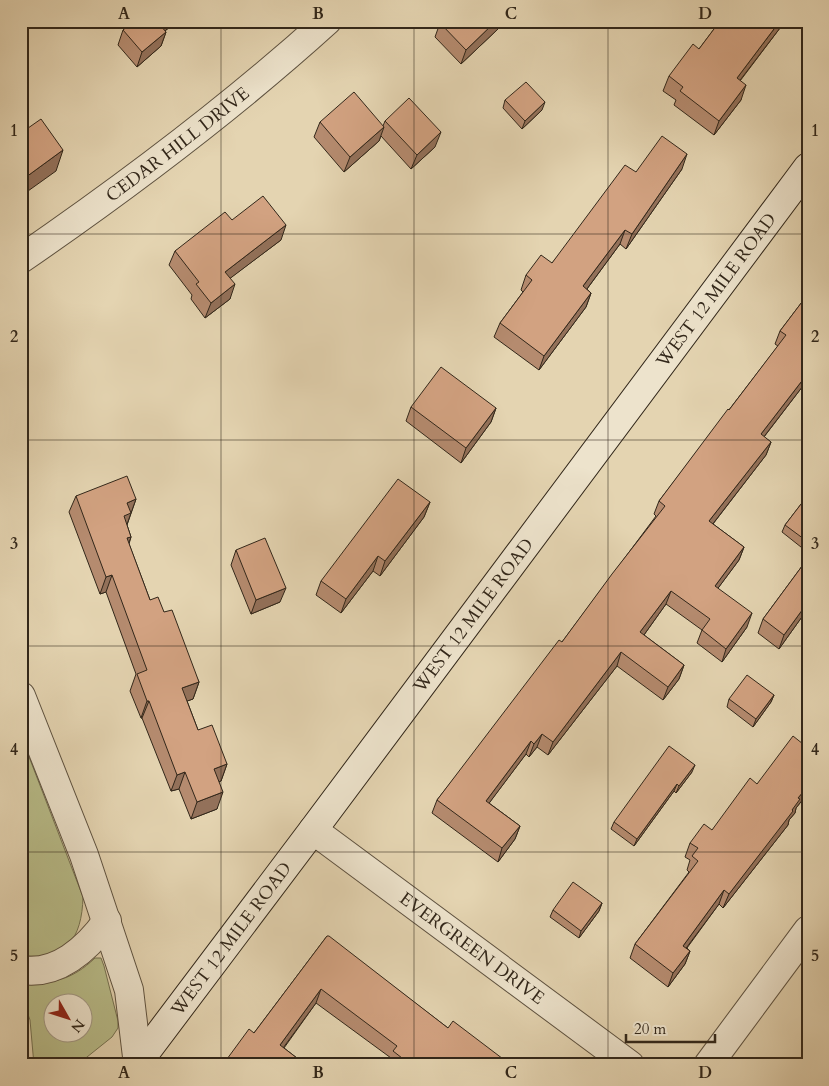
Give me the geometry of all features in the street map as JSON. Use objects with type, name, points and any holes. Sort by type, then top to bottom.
[{"type":"street","name":"CEDAR HILL DRIVE","points":[[21,259],[148,169],[261,78],[327,21]]},
{"type":"street","name":"WEST 12 MILE ROAD","points":[[136,1064],[808,167]]},
{"type":"street","points":[[21,696],[84,855],[129,990],[136,1064]]},
{"type":"street","name":"EVERGREEN DRIVE","points":[[313,830],[630,1065]]},
{"type":"street","points":[[21,970],[48,970],[64,961],[81,951],[94,939],[106,921]]},
{"type":"street","points":[[708,1065],[808,930]]},
{"type":"green space","points":[[21,736],[83,897],[82,912],[75,935],[60,951],[50,955],[21,955]]},
{"type":"green space","points":[[95,958],[101,958],[118,1021],[118,1028],[112,1037],[77,1065],[34,1065],[30,1020],[21,995],[21,983],[43,983],[70,976]]},
{"type":"building","points":[[134,21],[165,21],[160,25],[166,32],[142,52],[123,30]]},
{"type":"building","points":[[442,21],[496,21],[466,50],[440,23]]},
{"type":"building","points":[[720,21],[780,21],[737,78],[746,85],[719,121],[680,91],[683,87],[669,76],[693,44],[699,49]]},
{"type":"building","points":[[526,82],[545,102],[525,121],[505,100]]},
{"type":"building","points":[[354,92],[384,127],[350,157],[320,122]]},
{"type":"building","points":[[409,98],[441,132],[417,155],[385,121]]},
{"type":"building","points":[[41,119],[63,150],[22,180],[21,133]]},
{"type":"building","points":[[662,136],[687,154],[632,234],[625,230],[583,286],[591,293],[544,356],[500,323],[532,280],[526,275],[541,255],[552,263],[625,165],[636,172]]},
{"type":"building","points":[[263,196],[286,225],[225,272],[235,284],[211,303],[196,284],[199,282],[175,251],[225,212],[232,220]]},
{"type":"building","points":[[808,294],[808,373],[761,434],[771,442],[709,521],[744,547],[715,586],[752,613],[726,649],[702,630],[710,619],[671,591],[640,632],[684,665],[668,687],[621,652],[553,742],[542,734],[534,744],[531,741],[486,801],[520,826],[502,848],[437,800],[559,640],[562,642],[665,506],[659,501],[786,335],[780,331]]},
{"type":"building","points":[[441,367],[496,408],[466,448],[411,407]]},
{"type":"building","points":[[127,476],[136,499],[127,503],[131,513],[124,516],[131,537],[127,538],[150,600],[158,597],[164,612],[172,610],[199,682],[182,688],[198,730],[212,725],[227,764],[214,769],[223,792],[197,802],[185,772],[177,775],[149,701],[147,701],[137,674],[147,670],[112,575],[106,577],[76,496]]},
{"type":"building","points":[[398,479],[430,502],[385,561],[378,556],[346,599],[321,581]]},
{"type":"building","points":[[808,495],[808,542],[785,525]]},
{"type":"building","points":[[265,538],[286,588],[256,600],[236,550]]},
{"type":"building","points":[[808,558],[808,602],[784,635],[763,619]]},
{"type":"building","points":[[747,675],[774,695],[756,719],[729,699]]},
{"type":"building","points":[[793,736],[803,744],[808,738],[808,786],[798,798],[800,799],[793,811],[729,894],[724,890],[683,946],[690,951],[673,973],[635,944],[698,861],[692,856],[698,848],[690,843],[704,824],[712,830],[750,778],[757,784]]},
{"type":"building","points":[[669,746],[695,765],[679,786],[677,784],[637,839],[614,822]]},
{"type":"building","points":[[573,882],[602,903],[581,931],[553,910]]},
{"type":"building","points":[[327,936],[448,1028],[453,1021],[511,1065],[411,1065],[393,1051],[397,1046],[321,989],[280,1045],[306,1065],[228,1065],[231,1062],[227,1059],[249,1029],[254,1033]]}]
